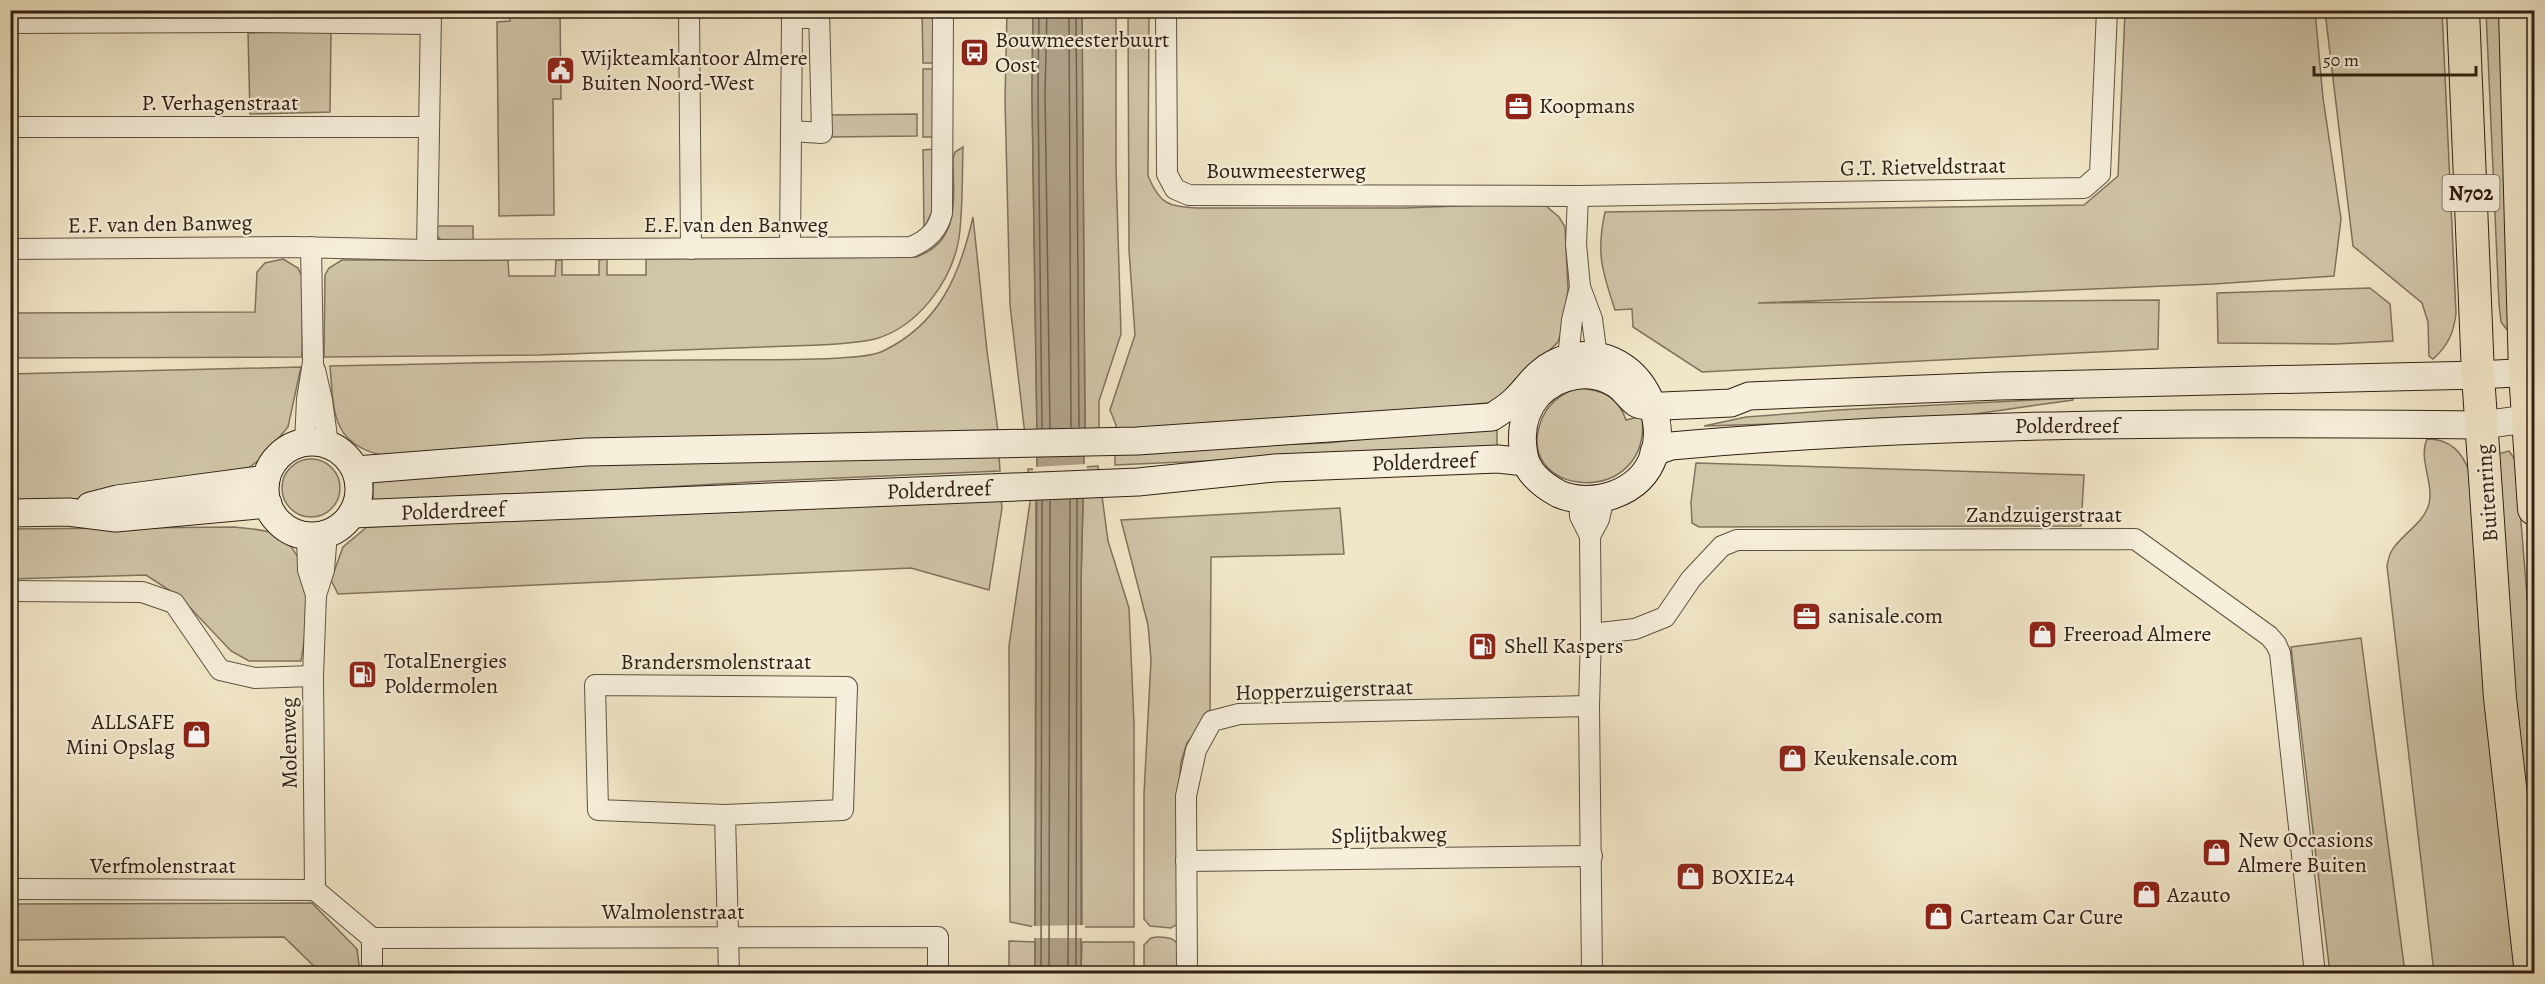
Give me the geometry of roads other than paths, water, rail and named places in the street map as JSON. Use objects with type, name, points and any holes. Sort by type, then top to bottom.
[{"type":"highway","name":"Buitenring","points":[[2463,10],[2478,375],[2500,698],[2532,974]]},
{"type":"highway","name":"Buitenring","points":[[2515,10],[2535,509]]},
{"type":"main road","points":[[1597,357],[1629,370],[1641,381],[1651,401],[1658,433],[1654,452],[1640,476],[1617,493],[1591,499],[1562,495],[1547,487],[1525,462],[1521,436],[1528,410],[1544,389],[1567,368],[1597,357]]},
{"type":"main road","name":"Polderdreef","points":[[356,470],[586,452],[1137,441],[1492,417],[1505,409],[1540,372],[1553,364],[1567,368]]},
{"type":"main road","points":[[1567,368],[1586,375],[1606,378],[1618,384],[1636,403],[1651,401]]},
{"type":"main road","name":"Polderdreef","points":[[1651,401],[1731,403],[1749,396],[1999,386],[2530,372]]},
{"type":"main road","name":"Polderdreef","points":[[1654,452],[1671,446],[1783,436],[2001,426],[2482,425],[2531,418]]},
{"type":"main road","points":[[316,443],[347,457],[356,470],[359,493],[352,514],[343,524],[317,535],[294,532],[283,526],[274,516],[267,491],[274,462],[287,449],[316,443]]},
{"type":"main road","name":"Polderdreef","points":[[352,514],[1138,482],[1274,468],[1498,459],[1525,462]]},
{"type":"main road","points":[[10,513],[68,512],[117,499],[267,491]]},
{"type":"street","points":[[689,10],[691,249]]},
{"type":"street","name":"E.F. van den Banweg","points":[[10,249],[310,247],[427,250],[911,247],[926,240],[937,228],[942,213],[943,10]]},
{"type":"street","name":"Bouwmeesterweg","points":[[1166,10],[1167,174],[1175,189],[1189,195],[1578,196]]},
{"type":"street","name":"G.T. Rietveldstraat","points":[[1578,196],[2084,189],[2100,174],[2107,10]]},
{"type":"street","points":[[790,248],[791,52],[792,18],[819,14],[822,133],[791,132]]},
{"type":"street","points":[[10,23],[247,22],[430,17],[427,250]]},
{"type":"street","points":[[791,52],[821,52]]},
{"type":"street","points":[[791,87],[821,88]]},
{"type":"street","name":"P. Verhagenstraat","points":[[10,127],[429,127]]},
{"type":"street","points":[[1578,196],[1576,244],[1580,287],[1592,319],[1597,357]]},
{"type":"street","points":[[310,247],[313,362],[322,400],[316,443]]},
{"type":"street","points":[[1567,368],[1572,320],[1580,287]]},
{"type":"street","points":[[1591,499],[1580,516],[1590,536],[1592,974]]},
{"type":"street","name":"Molenweg","points":[[315,890],[313,676],[316,595],[308,570],[317,535]]},
{"type":"street","name":"Zandzuigerstraat","points":[[1592,634],[1635,629],[1665,617],[1690,579],[1722,546],[1737,540],[2135,539],[2269,636],[2280,653],[2315,974]]},
{"type":"street","points":[[10,591],[142,591],[174,603],[220,670],[255,678],[313,676]]},
{"type":"street","name":"Brandersmolenstraat","points":[[595,685],[847,687],[843,810],[725,815],[598,810],[595,685]]},
{"type":"street","name":"Hopperzuigerstraat","points":[[1187,974],[1186,796],[1196,750],[1212,721],[1239,714],[1589,706]]},
{"type":"street","points":[[725,815],[729,974]]},
{"type":"street","name":"Splijtbakweg","points":[[1186,861],[1592,856]]},
{"type":"street","name":"Verfmolenstraat","points":[[10,889],[315,890]]},
{"type":"street","points":[[315,890],[372,938],[372,974]]},
{"type":"street","name":"Walmolenstraat","points":[[372,938],[938,937],[938,974]]},
{"type":"water","points":[[1033,11],[1082,11],[1085,422],[1081,580],[1081,973],[1035,973],[1037,435]]},
{"type":"place","name":"Bouwmeesterbuurt Oost","points":[[974,53]]},
{"type":"place","name":"Wijkteamkantoor Almere Buiten Noord-West","points":[[560,71]]},
{"type":"place","name":"Koopmans","points":[[1518,106]]},
{"type":"place","name":"sanisale.com","points":[[1807,616]]},
{"type":"place","name":"Freeroad Almere","points":[[2042,634]]},
{"type":"place","name":"Shell Kaspers","points":[[1483,646]]},
{"type":"place","name":"TotalEnergies Poldermolen","points":[[363,674]]},
{"type":"place","name":"ALLSAFE Mini Opslag","points":[[196,735]]},
{"type":"place","name":"Keukensale.com","points":[[1792,758]]},
{"type":"place","name":"New Occasions Almere Buiten","points":[[2217,853]]},
{"type":"place","name":"BOXIE24","points":[[1690,877]]},
{"type":"place","name":"Azauto","points":[[2146,895]]},
{"type":"place","name":"Carteam Car Cure","points":[[1939,917]]}]
